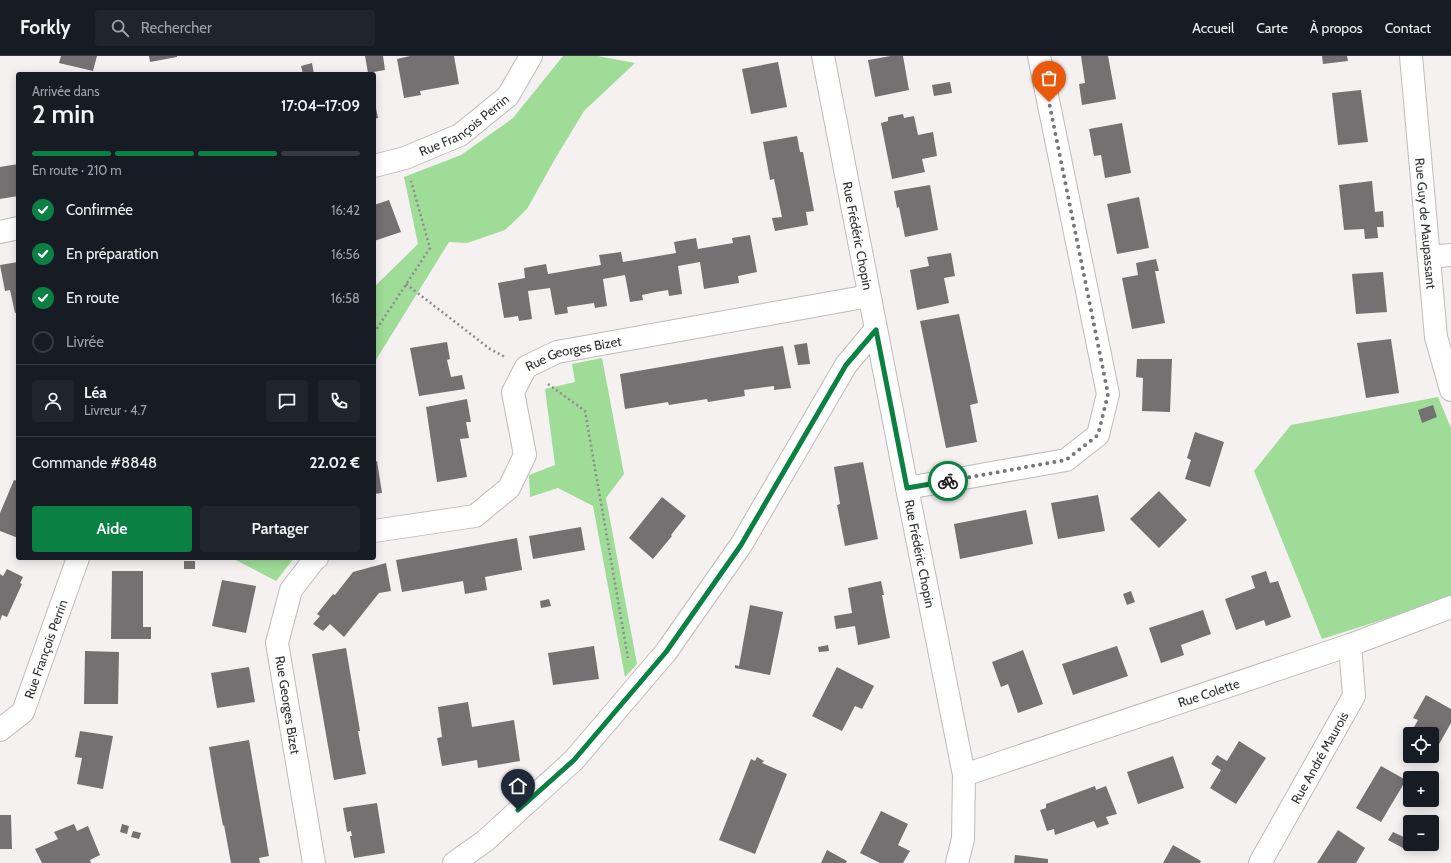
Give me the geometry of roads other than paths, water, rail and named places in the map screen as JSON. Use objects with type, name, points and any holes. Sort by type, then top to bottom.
[{"type":"street","name":"Rue François Perrin","points":[[376,165],[405,158],[460,135],[508,96],[531,56]]},
{"type":"street","name":"Rue Frédéric Chopin","points":[[823,56],[964,776],[963,839],[957,863]]},
{"type":"street","points":[[907,488],[1066,460],[1098,435],[1108,394],[1039,56]]},
{"type":"street","name":"Rue Guy de Maupassant","points":[[1412,56],[1436,337],[1451,390]]},
{"type":"street","points":[[0,232],[16,228]]},
{"type":"street","points":[[1429,257],[1451,255]]},
{"type":"street","name":"Rue Georges Bizet","points":[[376,531],[475,516],[509,488],[525,455],[513,392],[526,367],[557,352],[870,296]]},
{"type":"street","points":[[454,863],[485,841],[574,760],[666,652],[741,545],[846,365],[876,330]]},
{"type":"street","name":"Rue François Perrin","points":[[0,730],[23,712],[77,560]]},
{"type":"street","name":"Rue Georges Bizet","points":[[314,560],[291,590],[277,643],[314,863]]},
{"type":"street","name":"Rue Colette","points":[[964,776],[1350,645],[1451,607]]},
{"type":"street","name":"Rue André Maurois","points":[[1260,863],[1354,696],[1350,645]]}]
